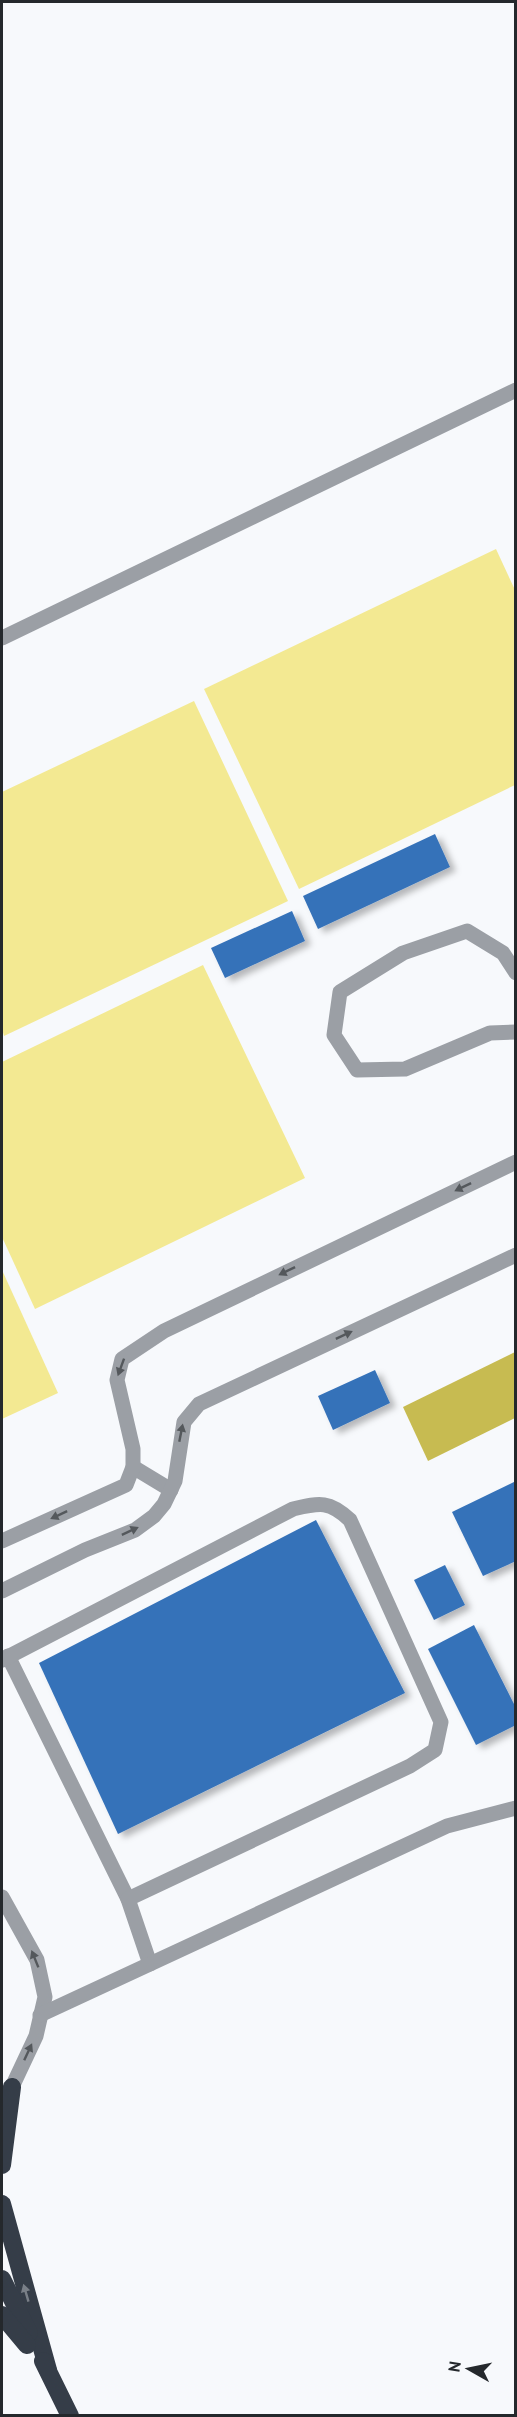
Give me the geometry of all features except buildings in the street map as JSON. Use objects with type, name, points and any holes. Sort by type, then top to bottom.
[{"type":"highway","points":[[2,2165],[7,2092]]},
{"type":"highway","points":[[2,2204],[48,2370]]},
{"type":"highway","points":[[2,2279],[70,2415]]},
{"type":"highway","points":[[2,2315],[48,2370]]},
{"type":"street","points":[[2,638],[516,390]]},
{"type":"street","points":[[516,973],[503,952],[467,931],[456,934],[403,953],[340,992],[334,1035],[357,1070],[405,1070],[490,1032],[516,1032]]},
{"type":"street","points":[[2,1541],[126,1485],[133,1467],[133,1449],[117,1380],[122,1359],[164,1330],[516,1161]]},
{"type":"street","points":[[2,1591],[85,1550],[135,1530],[154,1516],[164,1504],[175,1481],[184,1422],[199,1404],[516,1255]]},
{"type":"street","points":[[133,1467],[171,1490]]},
{"type":"street","points":[[128,1899],[410,1766],[435,1750],[441,1722],[350,1520],[339,1510],[320,1503],[293,1509],[5,1658],[128,1899],[150,1964]]},
{"type":"street","points":[[40,2015],[447,1826],[516,1808]]},
{"type":"street","points":[[2,1897],[37,1960],[45,1997],[36,2036],[7,2092]]},
{"type":"shaded area","points":[[496,549],[515,590],[515,785],[299,889],[204,689]]},
{"type":"shaded area","points":[[194,701],[288,901],[4,1036],[2,1029],[2,792]]},
{"type":"shaded area","points":[[203,965],[305,1178],[35,1309],[2,1237],[2,1062]]},
{"type":"shaded area","points":[[2,1270],[58,1393],[2,1419]]},
{"type":"shaded area","points":[[515,1352],[515,1418],[428,1461],[403,1407]]}]
